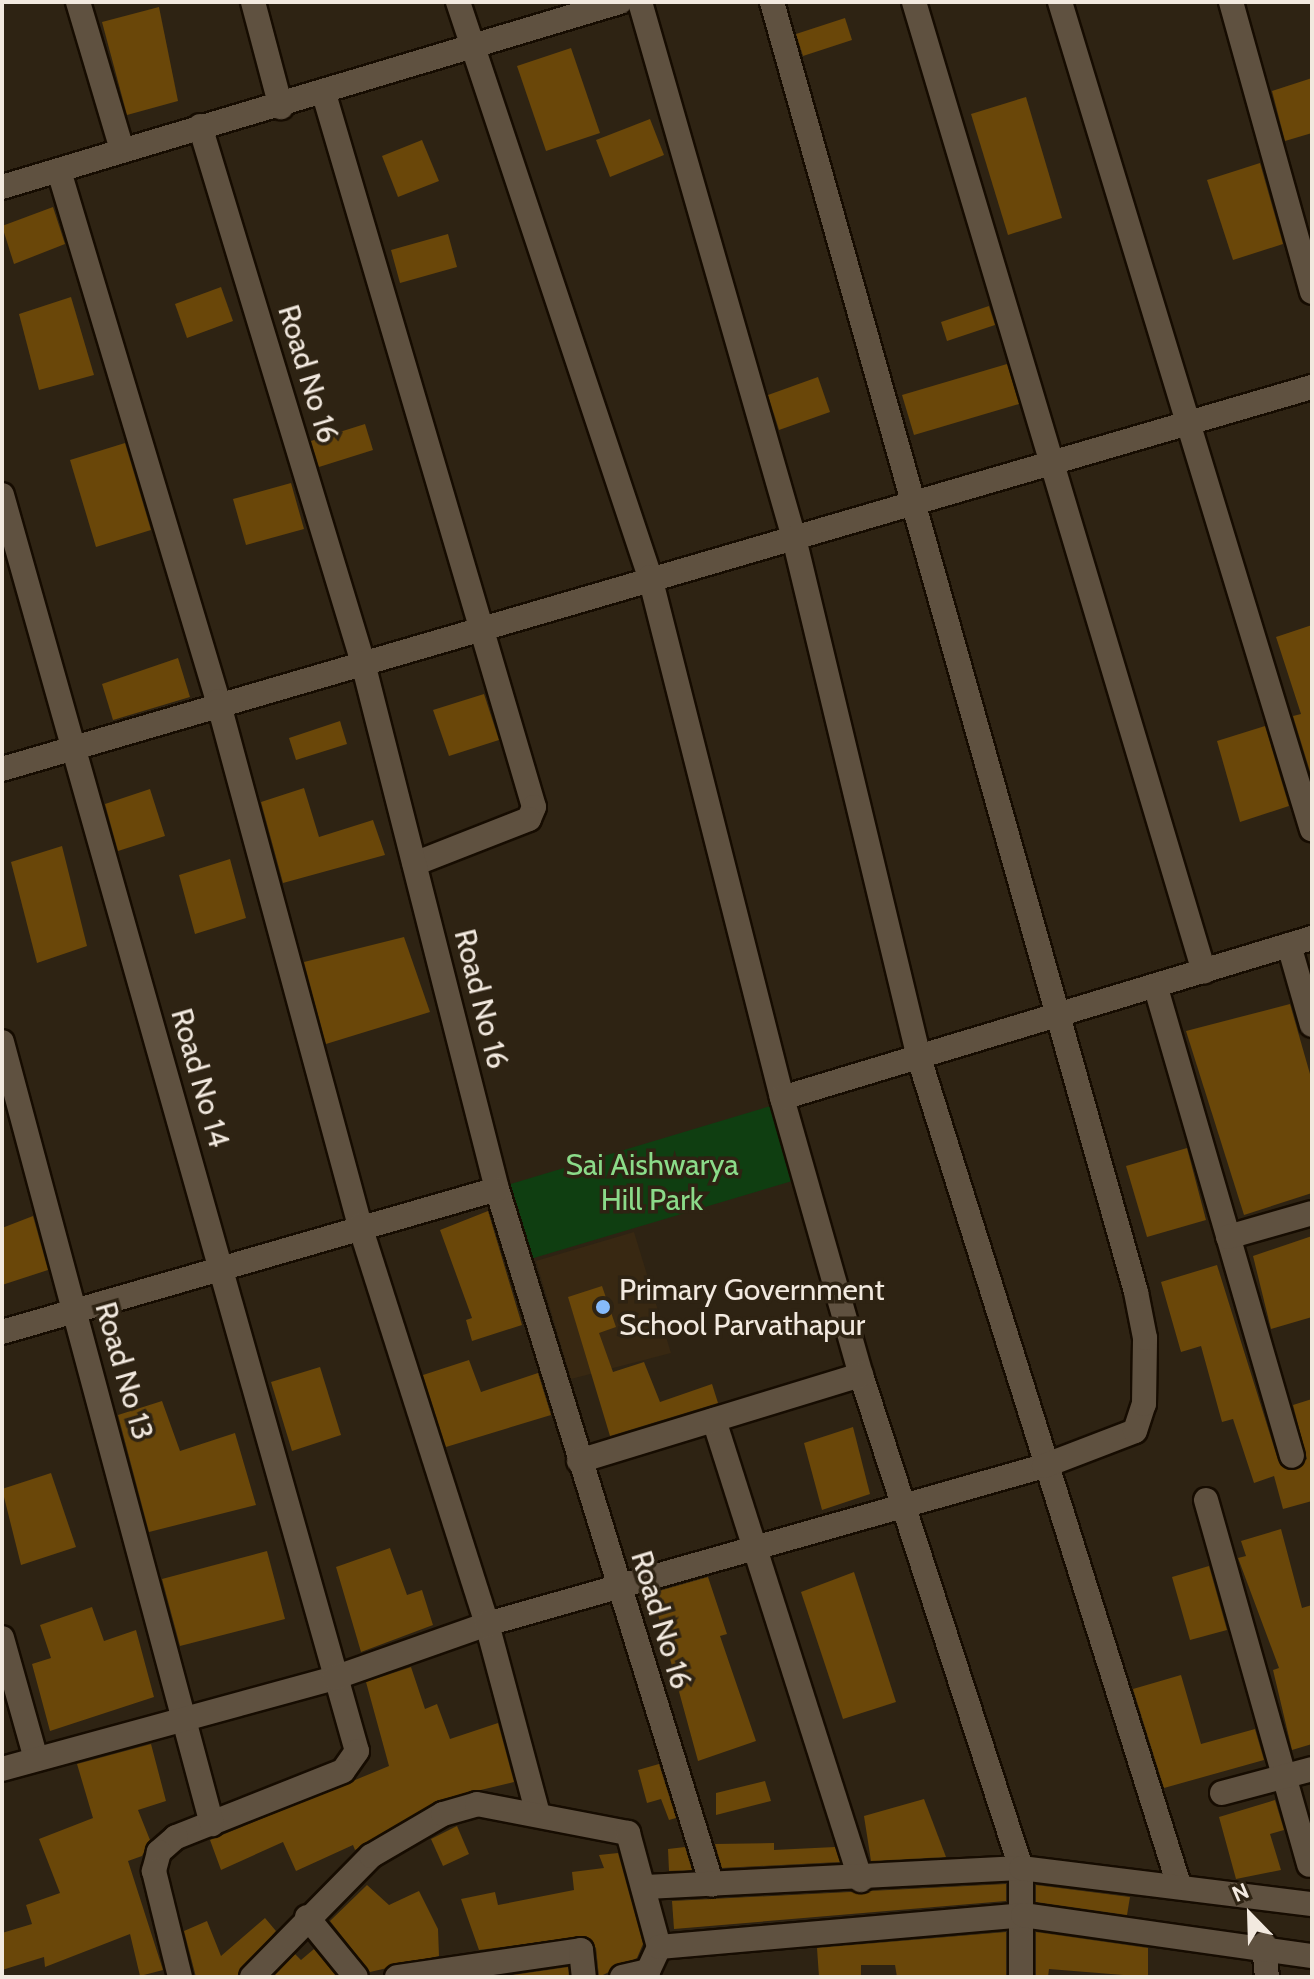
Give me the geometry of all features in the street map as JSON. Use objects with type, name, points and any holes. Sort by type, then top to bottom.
[{"type":"street","points":[[78,2],[122,150]]},
{"type":"street","points":[[253,2],[281,107]]},
{"type":"street","points":[[458,2],[650,577],[782,1098],[861,1375],[899,1506],[1021,1868],[1021,1977]]},
{"type":"street","points":[[2,187],[200,126],[281,107],[472,51],[620,2]]},
{"type":"street","points":[[640,2],[794,538],[919,1058],[1044,1466],[1178,1882]]},
{"type":"street","points":[[2,1769],[334,1678],[487,1624],[616,1584],[758,1548],[1044,1466],[1124,1438],[1135,1431],[1144,1404],[1136,1292],[912,507],[772,2]]},
{"type":"street","points":[[914,2],[1204,972]]},
{"type":"street","points":[[1060,2],[1191,424],[1312,830]]},
{"type":"street","points":[[1231,2],[1312,292]]},
{"type":"street","points":[[324,94],[478,632],[534,807],[529,819],[414,864]]},
{"type":"street","name":"Road No 16","points":[[200,126],[363,663],[497,1189],[616,1584],[712,1885]]},
{"type":"street","points":[[59,171],[218,701],[360,1226],[487,1624],[537,1811]]},
{"type":"street","points":[[2,769],[218,701],[478,632],[650,577],[912,507],[1312,387]]},
{"type":"street","name":"Road No 14","points":[[2,495],[357,1751],[354,1764],[212,1824]]},
{"type":"street","points":[[782,1098],[1058,1018],[1300,942],[1312,1025]]},
{"type":"street","points":[[1156,988],[1292,1456]]},
{"type":"street","name":"Road No 13","points":[[2,1042],[73,1310],[188,1716],[212,1824]]},
{"type":"street","points":[[2,1332],[360,1226],[497,1189]]},
{"type":"street","points":[[1228,1237],[1312,1213]]},
{"type":"street","points":[[579,1461],[861,1375]]},
{"type":"street","points":[[714,1420],[758,1548],[861,1880]]},
{"type":"street","points":[[1206,1500],[1309,1865]]},
{"type":"street","points":[[2,1638],[36,1759]]},
{"type":"street","points":[[1222,1793],[1312,1769]]},
{"type":"street","points":[[252,1977],[307,1917],[371,1856],[443,1814],[477,1804],[537,1811],[628,1833],[646,1887],[659,1947],[648,1971],[622,1977]]},
{"type":"street","points":[[180,1977],[154,1871],[159,1852],[176,1837],[212,1824]]},
{"type":"street","points":[[646,1887],[861,1880],[1021,1868],[1178,1882],[1312,1904]]},
{"type":"street","points":[[659,1947],[1023,1915],[1264,1944],[1312,1956]]},
{"type":"street","points":[[307,1917],[356,1977]]},
{"type":"street","points":[[1264,1944],[1267,1977]]},
{"type":"street","points":[[397,1977],[581,1950],[584,1977]]},
{"type":"shaded area","name":"Primary Government School Parvathapur","points":[[634,1232],[671,1353],[571,1379],[536,1261]]},
{"type":"green space","name":"Sai Aishwarya Hill Park","points":[[777,1104],[799,1179],[527,1260],[504,1186]]},
{"type":"building","points":[[159,7],[178,101],[127,115],[102,22]]},
{"type":"building","points":[[845,18],[852,40],[803,56],[796,34]]},
{"type":"building","points":[[571,48],[600,133],[546,151],[517,66]]},
{"type":"building","points":[[1312,78],[1312,133],[1285,141],[1272,91]]},
{"type":"building","points":[[1026,97],[1062,218],[1008,235],[971,114]]},
{"type":"building","points":[[650,119],[664,155],[610,177],[596,140]]},
{"type":"building","points":[[422,140],[439,181],[398,197],[382,156]]},
{"type":"building","points":[[1260,163],[1283,244],[1233,260],[1207,180]]},
{"type":"building","points":[[53,207],[65,244],[14,264],[2,226]]},
{"type":"building","points":[[448,234],[457,267],[400,283],[391,250]]},
{"type":"building","points":[[221,287],[233,321],[187,338],[175,304]]},
{"type":"building","points":[[71,297],[94,375],[39,390],[19,314]]},
{"type":"building","points":[[989,306],[995,325],[947,341],[941,322]]},
{"type":"building","points":[[1007,364],[1019,404],[914,435],[902,395]]},
{"type":"building","points":[[818,377],[830,412],[779,430],[768,395]]},
{"type":"building","points":[[365,424],[373,450],[319,467],[311,441]]},
{"type":"building","points":[[125,443],[151,530],[96,547],[70,460]]},
{"type":"building","points":[[291,483],[304,529],[246,545],[233,499]]},
{"type":"building","points":[[1312,625],[1312,778],[1293,716],[1301,714],[1276,637]]},
{"type":"building","points":[[178,658],[190,697],[113,720],[102,684]]},
{"type":"building","points":[[484,694],[499,740],[449,756],[433,710]]},
{"type":"building","points":[[340,721],[347,744],[296,760],[289,738]]},
{"type":"building","points":[[1265,726],[1289,806],[1240,822],[1217,741]]},
{"type":"building","points":[[304,788],[319,837],[373,820],[385,855],[283,883],[261,802]]},
{"type":"building","points":[[150,789],[165,836],[118,851],[105,804]]},
{"type":"building","points":[[62,846],[87,946],[37,963],[11,862]]},
{"type":"building","points":[[230,859],[246,918],[195,934],[179,875]]},
{"type":"building","points":[[404,937],[430,1012],[326,1044],[304,962]]},
{"type":"building","points":[[1290,1004],[1312,1081],[1312,1193],[1244,1215],[1186,1031]]},
{"type":"building","points":[[1187,1148],[1206,1220],[1147,1237],[1126,1166]]},
{"type":"building","points":[[488,1211],[522,1325],[472,1341],[466,1320],[472,1318],[440,1230]]},
{"type":"building","points":[[33,1216],[48,1270],[2,1285],[2,1228]]},
{"type":"building","points":[[1312,1236],[1312,1317],[1271,1329],[1253,1256]]},
{"type":"building","points":[[1217,1265],[1278,1460],[1288,1470],[1307,1459],[1293,1405],[1312,1399],[1312,1501],[1283,1509],[1274,1476],[1254,1483],[1233,1419],[1222,1422],[1201,1346],[1181,1352],[1161,1282]]},
{"type":"building","points":[[602,1286],[616,1327],[599,1333],[613,1372],[644,1362],[660,1402],[712,1384],[718,1403],[610,1436],[568,1297]]},
{"type":"building","points":[[469,1360],[481,1392],[538,1373],[551,1415],[446,1447],[423,1375]]},
{"type":"building","points":[[320,1367],[341,1435],[292,1451],[271,1382]]},
{"type":"building","points":[[162,1401],[180,1451],[235,1433],[256,1505],[149,1532],[118,1415]]},
{"type":"building","points":[[853,1427],[870,1494],[822,1510],[804,1443]]},
{"type":"building","points":[[51,1473],[76,1547],[21,1565],[2,1489]]},
{"type":"building","points":[[1281,1529],[1302,1608],[1312,1605],[1312,1744],[1292,1750],[1273,1670],[1279,1668],[1238,1558],[1246,1556],[1241,1541]]},
{"type":"building","points":[[390,1548],[407,1595],[422,1590],[433,1625],[361,1652],[336,1567]]},
{"type":"building","points":[[267,1551],[285,1619],[180,1646],[162,1579]]},
{"type":"building","points":[[1209,1566],[1227,1630],[1190,1640],[1172,1577]]},
{"type":"building","points":[[854,1572],[896,1702],[843,1719],[801,1592]]},
{"type":"building","points":[[708,1577],[727,1634],[720,1636],[756,1741],[698,1761],[652,1593]]},
{"type":"building","points":[[92,1607],[104,1641],[136,1630],[154,1697],[50,1731],[32,1664],[51,1658],[40,1625]]},
{"type":"building","points":[[411,1667],[425,1709],[437,1704],[450,1739],[498,1723],[514,1782],[439,1800],[355,1850],[353,1845],[296,1871],[283,1842],[221,1870],[210,1840],[389,1766],[366,1682]]},
{"type":"building","points":[[1181,1675],[1201,1744],[1255,1729],[1264,1760],[1164,1788],[1133,1689]]},
{"type":"building","points":[[151,1744],[166,1801],[138,1810],[150,1840],[142,1856],[128,1861],[163,1970],[140,1976],[130,1934],[45,1967],[44,1957],[2,1970],[2,1933],[32,1924],[26,1905],[60,1893],[39,1839],[93,1818],[77,1764]]},
{"type":"building","points":[[659,1764],[676,1818],[669,1820],[661,1799],[647,1803],[638,1770]]},
{"type":"building","points":[[765,1781],[771,1801],[716,1815],[716,1793]]},
{"type":"building","points":[[924,1799],[946,1857],[871,1861],[864,1816]]},
{"type":"building","points":[[1275,1800],[1284,1830],[1270,1834],[1281,1870],[1236,1879],[1219,1817]]},
{"type":"building","points":[[457,1826],[469,1854],[443,1866],[431,1839]]},
{"type":"building","points":[[774,1843],[774,1850],[835,1847],[840,1862],[722,1868],[715,1844]]},
{"type":"building","points":[[685,1847],[692,1870],[669,1871],[668,1849]]},
{"type":"building","points":[[618,1853],[643,1944],[637,1958],[599,1977],[596,1948],[586,1936],[479,1950],[461,1899],[495,1892],[498,1905],[574,1890],[572,1872],[604,1868],[599,1855]]},
{"type":"building","points":[[1006,1884],[1006,1901],[674,1929],[672,1901]]},
{"type":"building","points":[[367,1885],[389,1905],[419,1891],[438,1929],[439,1956],[370,1972],[330,1921]]},
{"type":"building","points":[[1036,1885],[1130,1897],[1127,1915],[1036,1902]]},
{"type":"building","points":[[265,1918],[276,1931],[237,1977],[196,1977],[184,1931],[207,1921],[221,1956]]},
{"type":"building","points":[[1006,1932],[1006,1977],[897,1977],[895,1965],[861,1965],[861,1977],[819,1977],[817,1948]]},
{"type":"building","points":[[1036,1932],[1148,1948],[1148,1977],[1049,1969],[1048,1977],[1036,1977]]},
{"type":"building","points":[[314,1949],[337,1977],[273,1977],[295,1954],[301,1960]]},
{"type":"building","points":[[568,1967],[569,1977],[500,1977]]},
{"type":"place","name":"Primary Government School Parvathapur","points":[[603,1307]]}]
